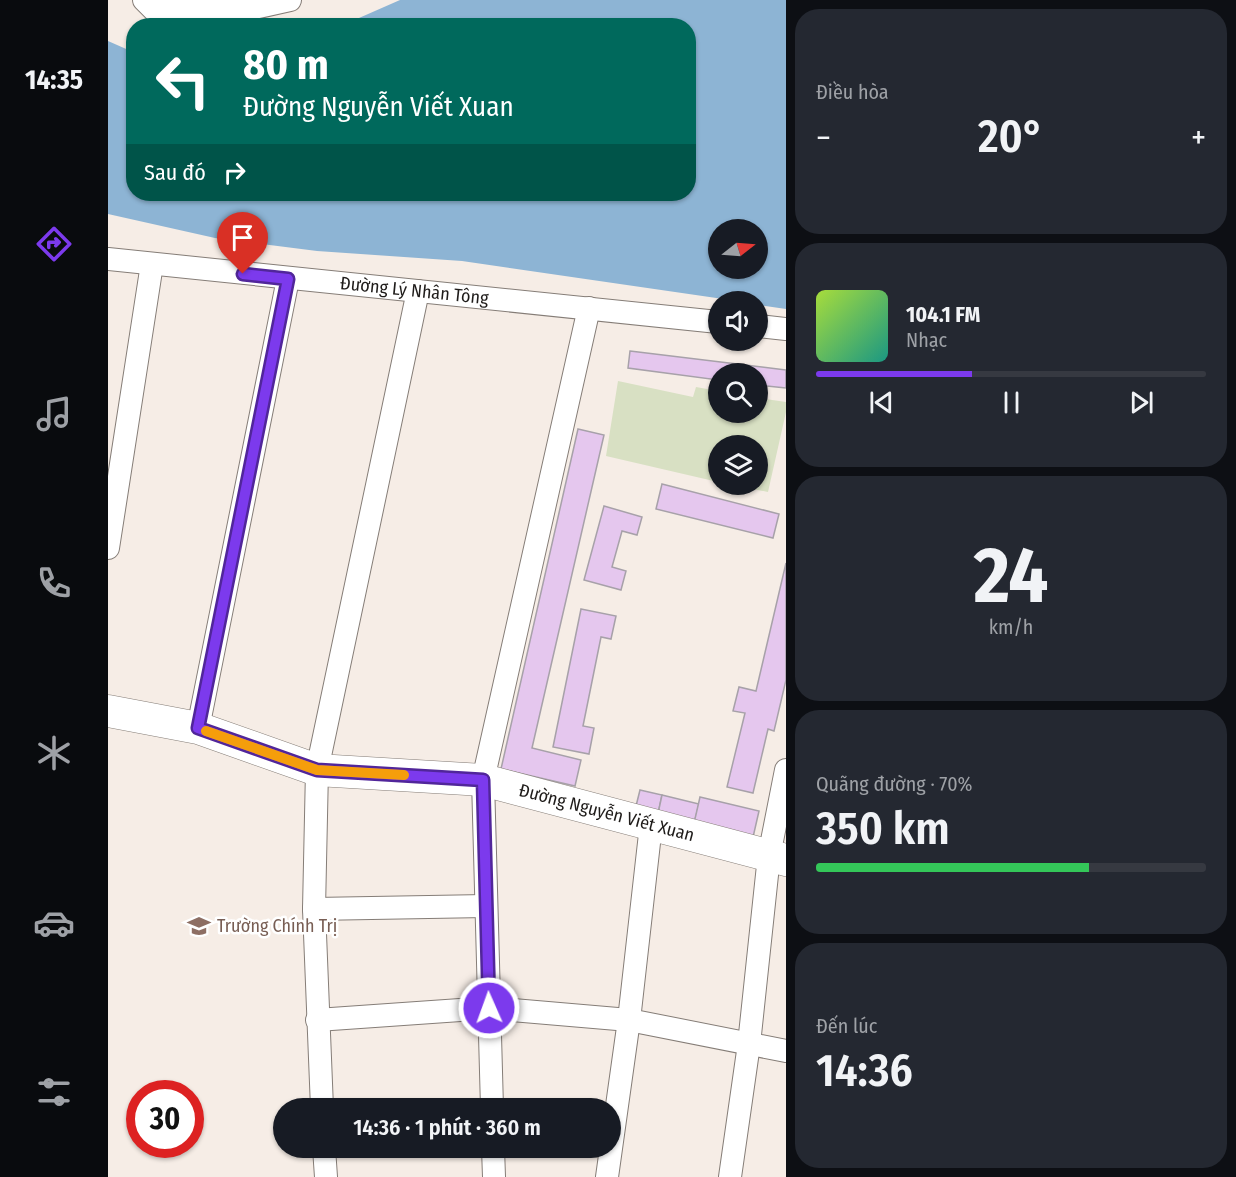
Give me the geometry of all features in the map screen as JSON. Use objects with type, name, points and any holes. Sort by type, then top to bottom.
[{"type":"street","points":[[144,0],[154,10],[241,11],[291,0]]},
{"type":"street","name":"Đường Lý Nhân Tông","points":[[108,259],[708,321]]},
{"type":"street","points":[[108,548],[152,264]]},
{"type":"street","points":[[198,728],[288,279]]},
{"type":"street","points":[[321,1098],[314,909],[317,770],[418,291]]},
{"type":"street","points":[[492,1098],[483,780],[589,308]]},
{"type":"street","points":[[768,327],[786,329]]},
{"type":"street","name":"Đường Nguyễn Viết Xuan","points":[[108,711],[198,728],[317,770],[483,780],[777,858]]},
{"type":"street","points":[[729,1177],[777,858],[786,770]]},
{"type":"street","points":[[608,1177],[629,1020],[651,825]]},
{"type":"street","points":[[314,909],[486,906]]},
{"type":"street","points":[[317,1020],[489,1008],[629,1020],[786,1051]]},
{"type":"street","points":[[325,1158],[326,1177]]},
{"type":"street","points":[[493,1158],[494,1177]]},
{"type":"green space","points":[[618,381],[693,397],[696,387],[708,389],[708,423],[768,423],[768,399],[786,402],[786,412],[768,492],[768,435],[708,435],[708,480],[606,456]]},
{"type":"water","points":[[400,0],[786,0],[786,309],[768,306],[768,291],[708,291],[708,297],[462,261],[317,251],[215,238],[108,214],[108,41],[126,49],[126,201],[696,201],[696,18],[359,18]]},
{"type":"building","points":[[630,351],[729,363],[708,363],[708,379],[628,368]]},
{"type":"building","points":[[768,368],[786,370],[786,388],[768,386]]},
{"type":"building","points":[[578,429],[604,435],[532,748],[581,760],[575,786],[501,769]]},
{"type":"building","points":[[662,484],[779,514],[773,538],[656,509]]},
{"type":"building","points":[[604,506],[642,517],[637,535],[622,531],[612,567],[626,571],[621,590],[584,580]]},
{"type":"building","points":[[786,563],[786,680],[774,731],[768,729],[753,793],[727,787],[745,713],[733,711],[739,687],[756,691]]},
{"type":"building","points":[[581,609],[616,616],[611,639],[601,637],[583,726],[594,728],[589,754],[553,747]]},
{"type":"building","points":[[640,790],[662,795],[656,823],[633,818]]},
{"type":"building","points":[[662,795],[699,804],[692,832],[656,823]]},
{"type":"building","points":[[700,797],[759,811],[751,846],[692,832]]},
{"type":"slow traffic","points":[[206,731],[317,770],[404,775]]},
{"type":"place","name":"Trường Chính Trị","points":[[199,926]]},
{"type":"route","points":[[243,274],[288,279],[198,728],[317,770],[483,780],[489,1008]]}]
